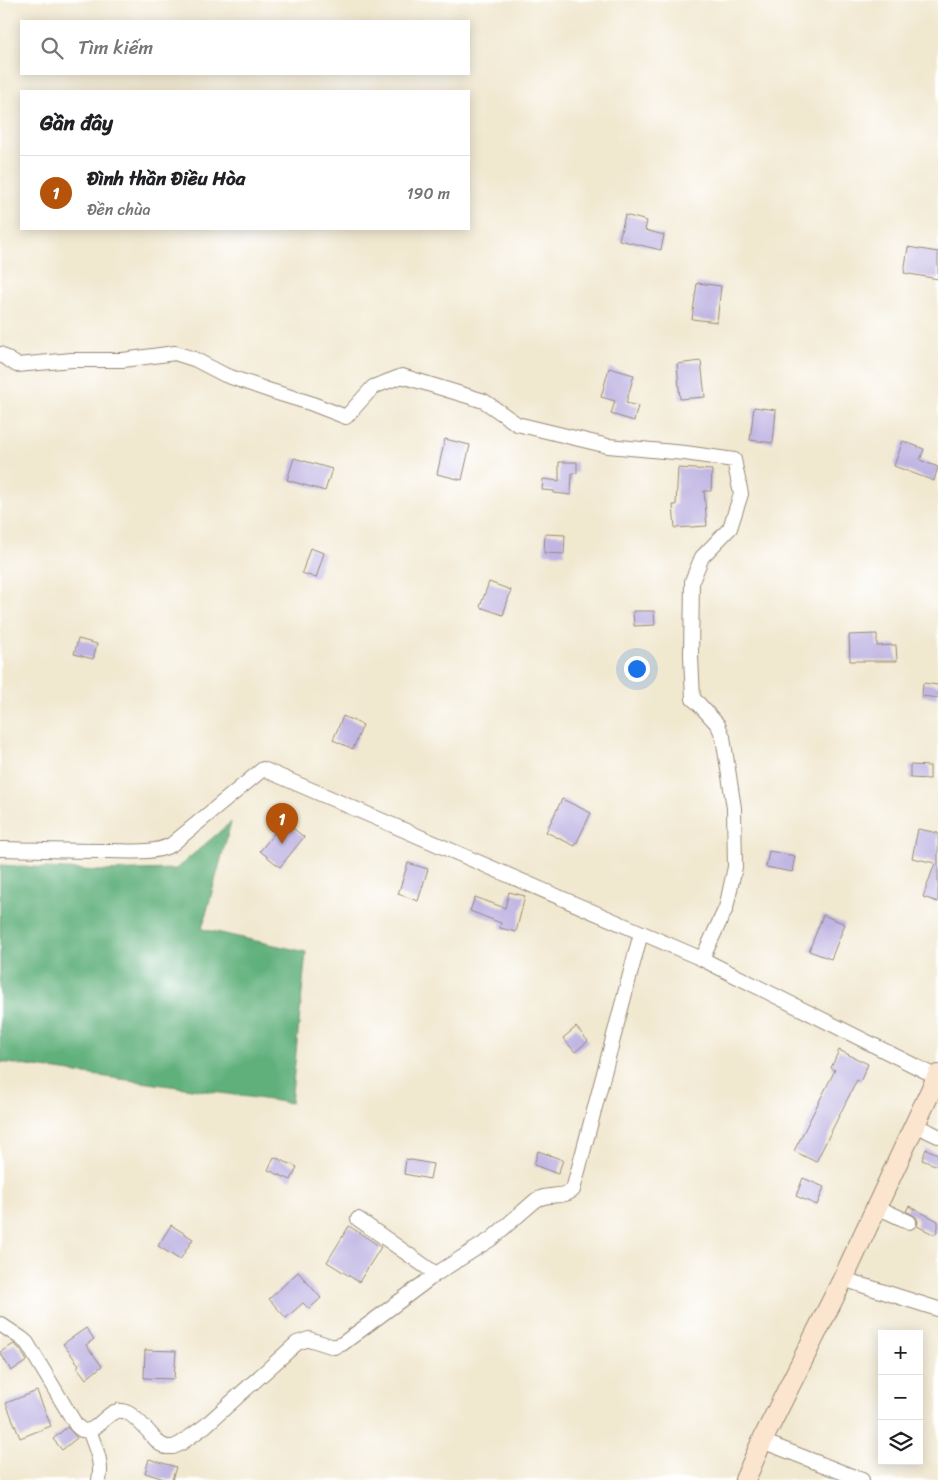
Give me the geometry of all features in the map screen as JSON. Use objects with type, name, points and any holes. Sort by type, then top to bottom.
[{"type":"street","points":[[0,354],[17,365],[72,360],[123,360],[175,353],[194,359],[225,375],[346,417],[373,388],[402,376],[484,401],[517,424],[608,446],[734,460],[741,494],[730,528],[702,557],[692,581],[690,656],[693,699],[718,725],[723,737],[734,808],[735,867],[726,908],[702,959]]},
{"type":"street","points":[[0,849],[70,851],[163,850],[171,846],[263,769],[702,959],[938,1076],[843,1279],[744,1480]]},
{"type":"street","points":[[0,1324],[27,1343],[76,1425],[82,1430],[89,1430],[113,1412],[121,1410],[132,1416],[160,1444],[173,1447],[180,1444],[205,1426],[297,1343],[309,1339],[334,1347],[342,1344],[436,1274],[491,1239],[542,1196],[563,1195],[573,1190],[641,933]]},
{"type":"street","points":[[915,1125],[938,1136]]},
{"type":"street","points":[[876,1207],[909,1222]]},
{"type":"street","points":[[358,1218],[436,1274]]},
{"type":"street","points":[[843,1279],[938,1309]]},
{"type":"street","points":[[89,1430],[100,1462],[99,1480]]},
{"type":"street","points":[[762,1441],[862,1480]]},
{"type":"green space","points":[[231,822],[202,929],[306,952],[291,1103],[0,1062],[0,865],[99,871],[176,869]]},
{"type":"building","points":[[625,215],[647,221],[645,230],[664,235],[661,250],[619,240]]},
{"type":"building","points":[[908,247],[938,252],[938,279],[904,273]]},
{"type":"building","points":[[697,283],[721,286],[717,322],[692,319]]},
{"type":"building","points":[[701,361],[705,397],[680,399],[677,364]]},
{"type":"building","points":[[609,368],[634,375],[626,403],[638,406],[634,421],[611,414],[615,401],[601,397]]},
{"type":"building","points":[[754,407],[776,410],[773,443],[750,440]]},
{"type":"building","points":[[445,439],[470,445],[462,480],[437,474]]},
{"type":"building","points":[[903,441],[924,449],[920,460],[938,467],[934,481],[894,466]]},
{"type":"building","points":[[294,458],[332,469],[325,491],[287,480]]},
{"type":"building","points":[[559,462],[577,462],[577,473],[572,473],[571,495],[542,490],[543,479],[559,481]]},
{"type":"building","points":[[678,468],[712,470],[711,491],[704,491],[707,526],[675,528],[673,505],[676,505]]},
{"type":"building","points":[[545,534],[565,535],[564,554],[544,553]]},
{"type":"building","points":[[310,548],[324,553],[316,578],[302,573]]},
{"type":"building","points":[[489,582],[511,590],[503,615],[480,607]]},
{"type":"building","points":[[633,611],[654,611],[655,625],[634,626]]},
{"type":"building","points":[[877,634],[877,646],[896,645],[897,661],[850,661],[849,635]]},
{"type":"building","points":[[78,639],[97,644],[93,659],[74,654]]},
{"type":"building","points":[[923,683],[938,685],[938,698],[922,696]]},
{"type":"building","points":[[343,716],[363,725],[353,749],[333,740]]},
{"type":"building","points":[[910,765],[930,766],[930,779],[910,778]]},
{"type":"building","points":[[562,799],[591,813],[575,846],[546,832]]},
{"type":"building","points":[[284,821],[304,837],[280,867],[260,851]]},
{"type":"building","points":[[918,829],[938,833],[938,902],[923,897],[935,863],[912,858]]},
{"type":"building","points":[[769,851],[795,856],[792,872],[766,867]]},
{"type":"building","points":[[408,863],[428,869],[418,901],[398,894]]},
{"type":"building","points":[[509,892],[525,896],[516,932],[500,928],[501,923],[470,911],[475,897],[505,908]]},
{"type":"building","points":[[823,915],[845,924],[831,959],[809,951]]},
{"type":"building","points":[[576,1027],[588,1041],[575,1052],[563,1038]]},
{"type":"building","points":[[839,1050],[868,1064],[860,1082],[857,1080],[816,1162],[794,1151],[835,1070],[831,1068]]},
{"type":"building","points":[[926,1149],[938,1154],[938,1166],[922,1160]]},
{"type":"building","points":[[538,1151],[563,1160],[558,1174],[534,1165]]},
{"type":"building","points":[[274,1157],[297,1167],[291,1180],[268,1170]]},
{"type":"building","points":[[406,1159],[433,1164],[430,1179],[404,1174]]},
{"type":"building","points":[[803,1178],[824,1187],[817,1205],[796,1196]]},
{"type":"building","points":[[909,1206],[938,1221],[935,1235],[917,1226],[918,1221],[916,1217],[906,1211]]},
{"type":"building","points":[[171,1225],[193,1239],[180,1260],[158,1246]]},
{"type":"building","points":[[349,1226],[381,1247],[359,1282],[327,1262]]},
{"type":"building","points":[[298,1272],[321,1298],[309,1309],[303,1303],[286,1318],[269,1299]]},
{"type":"building","points":[[86,1328],[94,1339],[86,1345],[102,1366],[86,1379],[77,1367],[79,1365],[63,1344]]},
{"type":"building","points":[[14,1344],[20,1349],[27,1361],[11,1371],[0,1352]]},
{"type":"building","points":[[145,1350],[176,1351],[174,1379],[144,1378]]},
{"type":"building","points":[[37,1391],[51,1426],[20,1438],[6,1403]]},
{"type":"building","points":[[67,1427],[77,1438],[62,1450],[53,1439]]},
{"type":"building","points":[[149,1459],[176,1467],[172,1480],[145,1473]]},
{"type":"place","name":"Đình thần Điều Hòa","points":[[282,844]]}]
